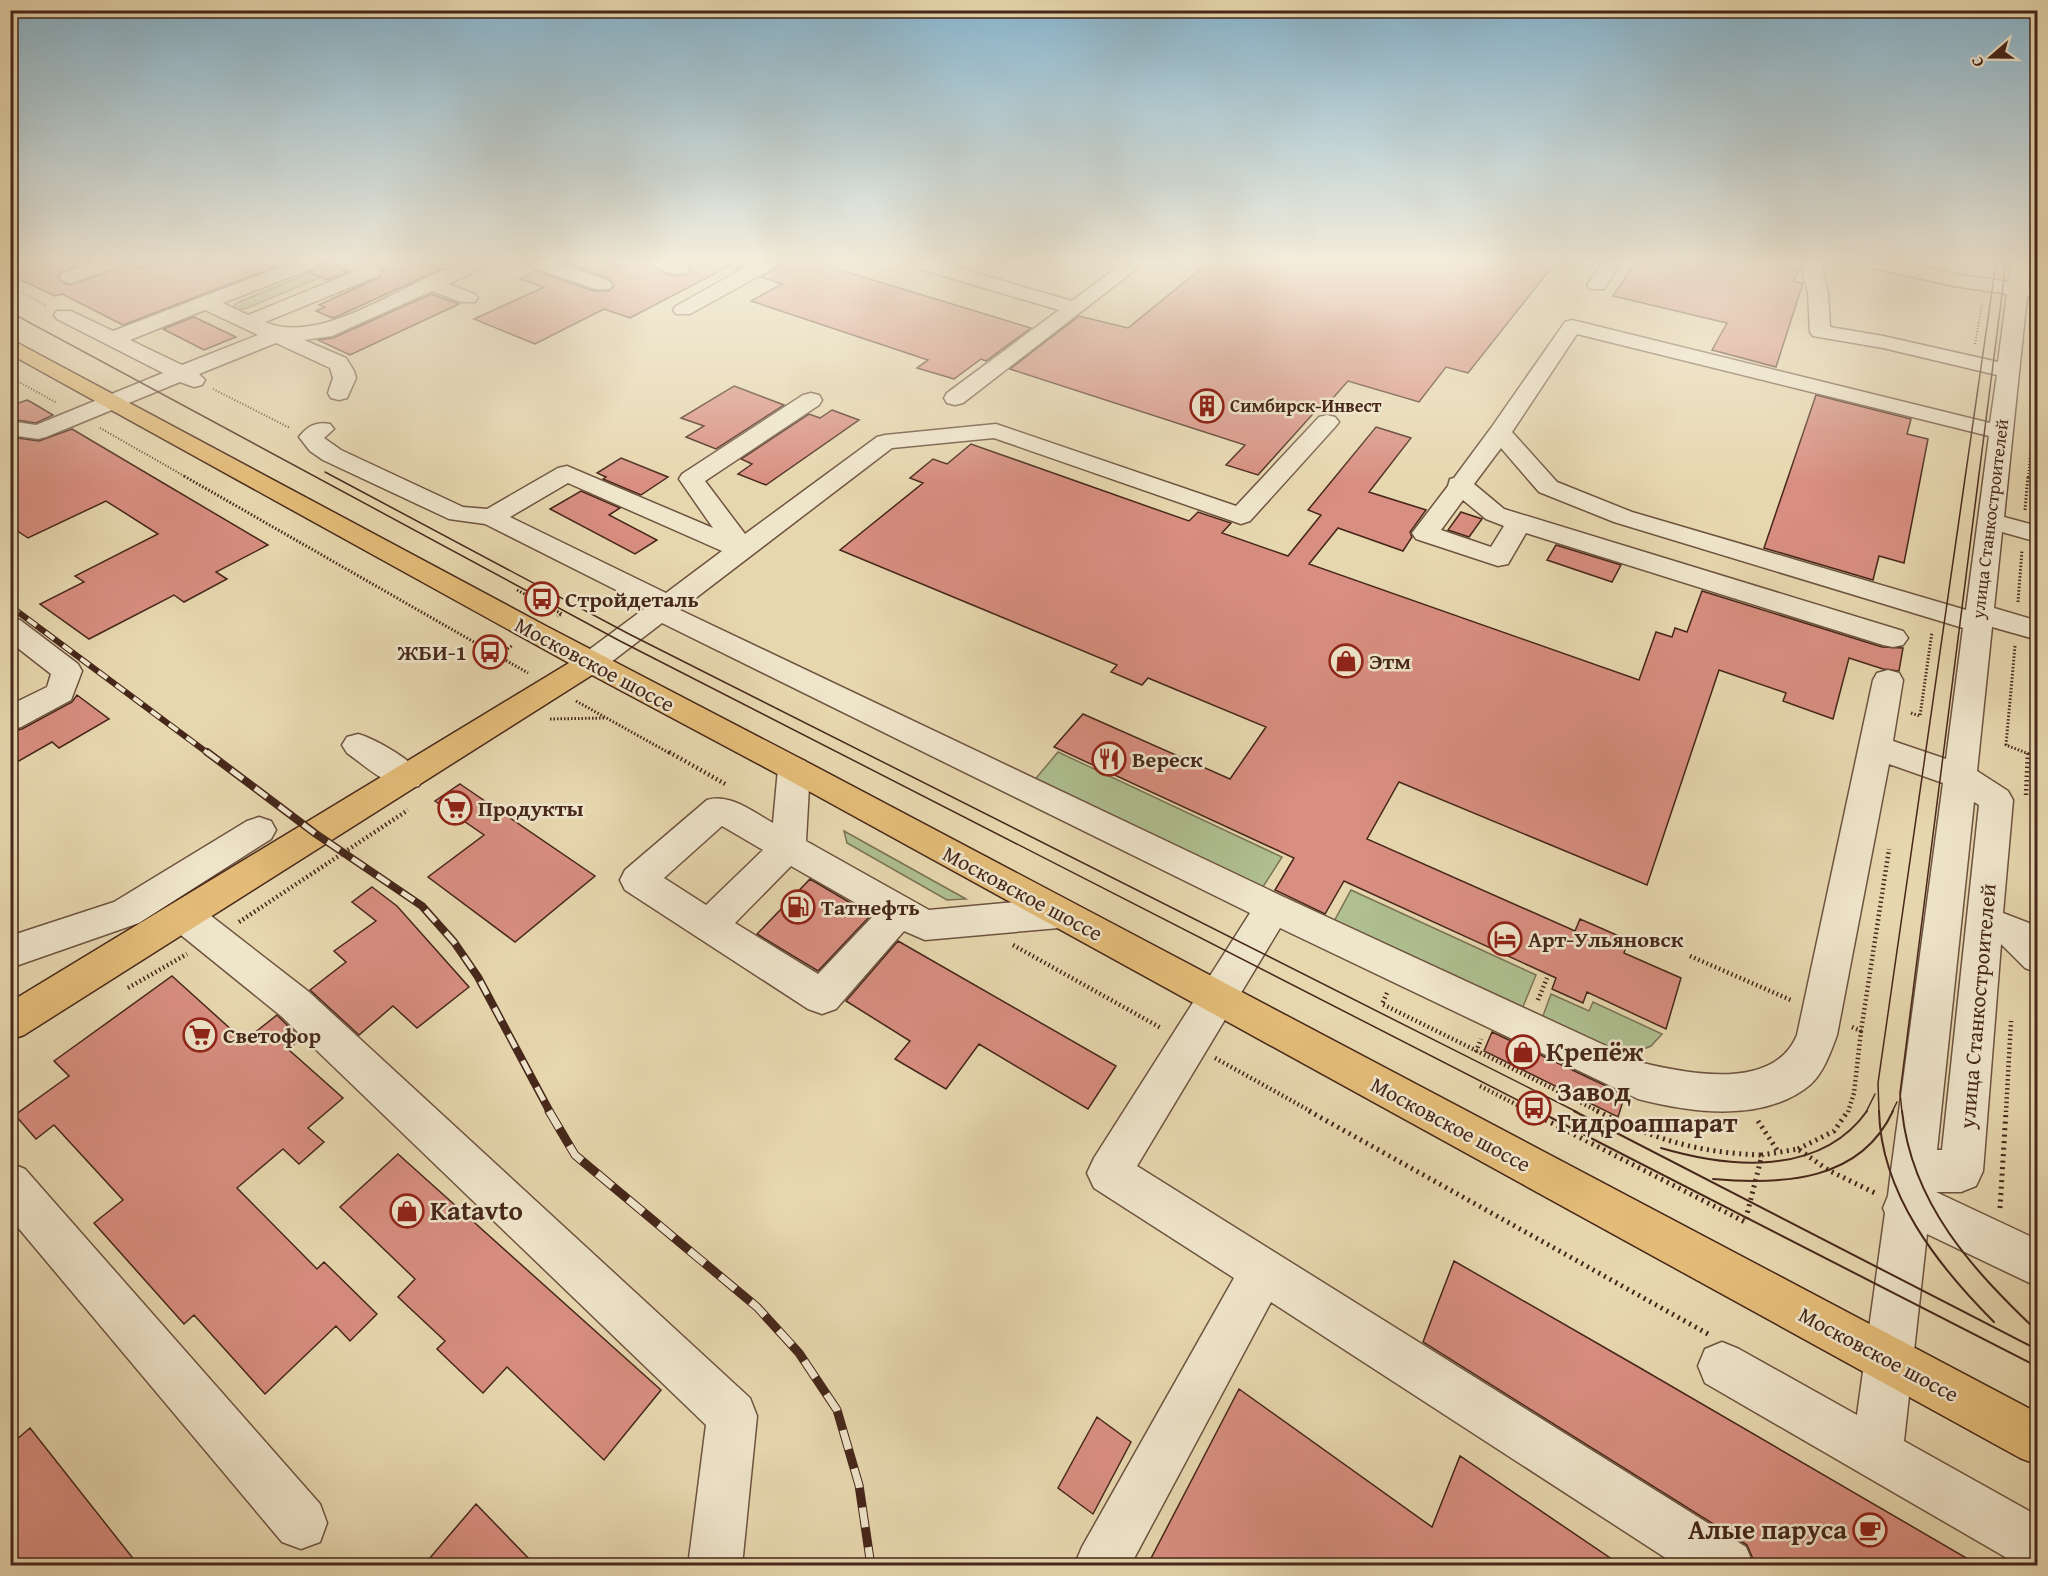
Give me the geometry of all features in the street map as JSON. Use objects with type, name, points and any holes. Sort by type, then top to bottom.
[{"type":"main road","name":"Московское шоссе","points":[[10,345],[592,662],[2037,1440]]},
{"type":"main road","points":[[10,1023],[198,927],[409,793],[592,662]]},
{"type":"street","points":[[107,337],[191,378]]},
{"type":"street","points":[[112,339],[118,337]]},
{"type":"street","points":[[10,428],[39,432],[113,402],[191,378],[273,337]]},
{"type":"street","points":[[279,337],[338,363],[345,372],[346,378],[339,393]]},
{"type":"street","points":[[955,398],[1037,337]]},
{"type":"street","points":[[1519,522],[1498,558],[1425,533],[1459,484],[1500,433],[1565,337]]},
{"type":"street","points":[[1615,337],[2000,432]]},
{"type":"street","points":[[1849,337],[1883,342],[2008,371]]},
{"type":"street","name":"улица Станкостроителей","points":[[1877,1455],[2008,371],[2010,337]]},
{"type":"street","points":[[742,550],[691,479],[811,400]]},
{"type":"street","points":[[592,662],[885,442],[996,431],[1241,516],[1327,422]]},
{"type":"street","points":[[322,429],[311,437],[318,446],[332,455],[458,514],[491,517],[664,608],[1273,908],[1638,1080],[1670,1089],[1702,1093],[1753,1089],[1778,1081],[1796,1070],[1808,1056],[1817,1035],[1888,680]]},
{"type":"street","points":[[1500,433],[1548,487],[1623,517],[1978,618],[2037,631]]},
{"type":"street","points":[[491,517],[567,473],[742,550]]},
{"type":"street","points":[[1459,484],[1495,514],[1893,638]]},
{"type":"street","points":[[1990,521],[2037,534]]},
{"type":"street","points":[[10,627],[67,671],[60,693],[10,719]]},
{"type":"street","points":[[358,745],[409,793]]},
{"type":"street","points":[[1876,747],[1959,776]]},
{"type":"street","points":[[710,925],[788,848],[794,769]]},
{"type":"street","name":"улица Станкостроителей","points":[[1909,1193],[1961,1171],[2019,939],[1996,800],[1959,776]]},
{"type":"street","points":[[900,910],[822,997],[638,880],[719,809],[900,910],[925,925],[1059,912]]},
{"type":"street","points":[[10,952],[126,913],[259,830]]},
{"type":"street","points":[[1273,908],[1109,1173],[1727,1566]]},
{"type":"street","points":[[198,927],[304,1012],[732,1416],[715,1566]]},
{"type":"street","points":[[10,1184],[301,1523]]},
{"type":"street","points":[[1909,1193],[2037,1264]]},
{"type":"street","points":[[1101,1566],[1263,1271]]},
{"type":"street","points":[[1722,1366],[2037,1546]]},
{"type":"path","points":[[1972,362],[1984,337]]},
{"type":"path","points":[[191,378],[296,431]]},
{"type":"path","points":[[546,719],[607,718]]},
{"type":"path","points":[[122,991],[198,927],[409,793]]},
{"type":"path","points":[[1389,987],[1382,1004],[1639,1132],[1694,1148],[1725,1154],[1762,1155],[1798,1149],[1821,1140],[1846,1119],[1852,1104],[1861,1031]]},
{"type":"path","points":[[1480,1086],[1745,1222],[1762,1155]]},
{"type":"path","points":[[1798,1149],[1828,1170],[1909,1193]]},
{"type":"green space","points":[[1058,752],[1282,857],[1259,893],[1032,783]]},
{"type":"green space","points":[[844,831],[966,899],[947,900],[847,843]]},
{"type":"green space","points":[[1351,890],[1536,975],[1520,1014],[1332,925]]},
{"type":"green space","points":[[1551,994],[1589,1011],[1593,1002],[1662,1034],[1651,1046],[1622,1054],[1540,1024]]},
{"type":"building","points":[[178,337],[236,337],[204,350]]},
{"type":"building","points":[[389,337],[350,355],[318,340]]},
{"type":"building","points":[[517,337],[550,337],[535,344]]},
{"type":"building","points":[[858,337],[1019,337],[986,361],[981,359],[954,379],[917,368],[928,360]]},
{"type":"building","points":[[1052,337],[1497,337],[1468,373],[1446,367],[1419,402],[1348,381],[1325,407],[1320,406],[1258,475],[1226,465],[1245,445],[1010,369]]},
{"type":"building","points":[[1719,337],[1786,337],[1776,367],[1712,350]]},
{"type":"building","points":[[734,386],[784,405],[716,449],[686,437],[704,426],[681,418]]},
{"type":"building","points":[[1816,395],[1911,419],[1907,434],[1928,439],[1904,563],[1879,556],[1873,580],[1764,548]]},
{"type":"building","points":[[27,400],[53,415],[36,423],[10,419],[10,406]]},
{"type":"building","points":[[832,410],[859,420],[766,485],[738,474],[752,464],[741,459],[809,414],[820,418]]},
{"type":"building","name":"Этм","points":[[1376,427],[1411,438],[1369,492],[1426,510],[1410,532],[1412,537],[1403,551],[1338,528],[1309,564],[1639,680],[1656,632],[1672,637],[1675,628],[1687,632],[1702,591],[1882,647],[1903,648],[1899,671],[1883,669],[1849,658],[1833,719],[1783,701],[1786,693],[1719,670],[1647,885],[1399,782],[1367,839],[1575,931],[1580,919],[1628,940],[1624,953],[1681,978],[1666,1029],[1587,992],[1583,1003],[1552,989],[1556,978],[1344,881],[1325,914],[1275,890],[1294,858],[1054,747],[1083,714],[1230,779],[1266,727],[1148,678],[1142,685],[1111,672],[1117,665],[840,550],[923,483],[910,478],[933,459],[947,464],[971,444],[1189,521],[1198,512],[1231,523],[1222,533],[1288,556],[1321,515],[1308,510]]},
{"type":"building","points":[[72,429],[268,545],[216,572],[227,579],[184,602],[174,595],[89,639],[40,604],[84,582],[75,576],[158,534],[106,501],[28,538],[10,526],[10,437],[39,441]]},
{"type":"building","points":[[621,458],[668,477],[641,495],[603,479],[606,477],[597,473]]},
{"type":"building","points":[[581,491],[620,508],[609,515],[657,540],[635,554],[550,509]]},
{"type":"building","points":[[1461,512],[1482,519],[1469,537],[1448,530]]},
{"type":"building","points":[[1556,545],[1621,565],[1612,582],[1547,560]]},
{"type":"building","points":[[77,695],[109,719],[59,748],[52,742],[10,766],[10,732],[22,729],[72,702]]},
{"type":"building","points":[[460,784],[595,876],[515,942],[428,877],[484,835],[435,801]]},
{"type":"building","points":[[810,879],[871,915],[818,971],[757,934]]},
{"type":"building","points":[[372,887],[397,906],[469,987],[417,1028],[393,1006],[359,1035],[310,990],[346,962],[334,951],[376,921],[352,902]]},
{"type":"building","points":[[898,941],[1116,1066],[1088,1109],[979,1044],[946,1089],[895,1059],[910,1041],[846,1001]]},
{"type":"building","points":[[172,976],[244,1041],[277,1015],[301,1039],[288,1049],[343,1098],[308,1128],[324,1142],[299,1164],[283,1149],[237,1188],[317,1269],[324,1262],[377,1314],[350,1341],[336,1326],[265,1394],[194,1315],[184,1324],[94,1223],[123,1200],[54,1125],[36,1139],[15,1115],[69,1076],[54,1061]]},
{"type":"building","points":[[1492,1032],[1625,1095],[1618,1117],[1484,1051]]},
{"type":"building","points":[[398,1154],[661,1390],[604,1460],[507,1367],[483,1393],[437,1349],[445,1341],[398,1297],[415,1279],[340,1207]]},
{"type":"building","points":[[1454,1261],[1980,1566],[1756,1566],[1747,1545],[1423,1342]]},
{"type":"building","points":[[1239,1389],[1432,1527],[1460,1456],[1622,1566],[1147,1566]]},
{"type":"building","points":[[1097,1417],[1131,1442],[1093,1514],[1058,1488]]},
{"type":"building","points":[[30,1428],[139,1566],[10,1566],[10,1445]]},
{"type":"building","points":[[476,1504],[536,1566],[423,1566]]},
{"type":"tram line","points":[[56,337],[620,641],[1541,1112]]},
{"type":"tram line","points":[[1879,1112],[1878,1083],[1985,337]]},
{"type":"tram line","points":[[1902,1112],[1900,1093],[1997,337]]},
{"type":"tram line","points":[[325,472],[629,634],[1577,1112]]},
{"type":"tram line","points":[[1866,1112],[1875,1094]]},
{"type":"tram line","points":[[1892,1112],[1897,1102]]},
{"type":"tram line","points":[[1538,1111],[2038,1367]]},
{"type":"tram line","points":[[1574,1111],[2038,1350]]},
{"type":"tram line","points":[[1661,1148],[1715,1160],[1772,1162],[1799,1157],[1825,1147],[1847,1132],[1867,1111]]},
{"type":"tram line","points":[[1879,1111],[1881,1132]]},
{"type":"tram line","points":[[1881,1132],[1893,1111]]},
{"type":"tram line","points":[[1902,1111],[1908,1145],[1918,1176],[1949,1234],[1991,1285],[2038,1332]]},
{"type":"tram line","points":[[1713,1179],[1766,1181],[1816,1174],[1840,1165],[1861,1152],[1881,1132]]},
{"type":"tram line","points":[[1881,1132],[1890,1171],[1916,1227],[1953,1277],[1994,1322]]},
{"type":"railway","points":[[10,606],[209,754]]},
{"type":"railway","points":[[207,752],[316,834],[422,906],[454,942],[478,977],[550,1112]]},
{"type":"railway","points":[[549,1111],[575,1155],[757,1307],[799,1353],[837,1410],[859,1485],[871,1566]]},
{"type":"place","name":"Симбирск-Инвест","points":[[1207,406]]},
{"type":"place","name":"Стройдеталь","points":[[542,599]]},
{"type":"place","name":"ЖБИ-1","points":[[490,652]]},
{"type":"place","name":"Этм","points":[[1346,661]]},
{"type":"place","name":"Вереск","points":[[1109,759]]},
{"type":"place","name":"Продукты","points":[[455,808]]},
{"type":"place","name":"Татнефть","points":[[798,907]]},
{"type":"place","name":"Арт-Ульяновск","points":[[1505,939]]},
{"type":"place","name":"Светофор","points":[[200,1035]]},
{"type":"place","name":"Крепёж","points":[[1523,1052]]},
{"type":"place","name":"Завод Гидроаппарат","points":[[1534,1108]]},
{"type":"place","name":"Katavto","points":[[407,1211]]},
{"type":"place","name":"Алые паруса","points":[[1870,1530]]}]
